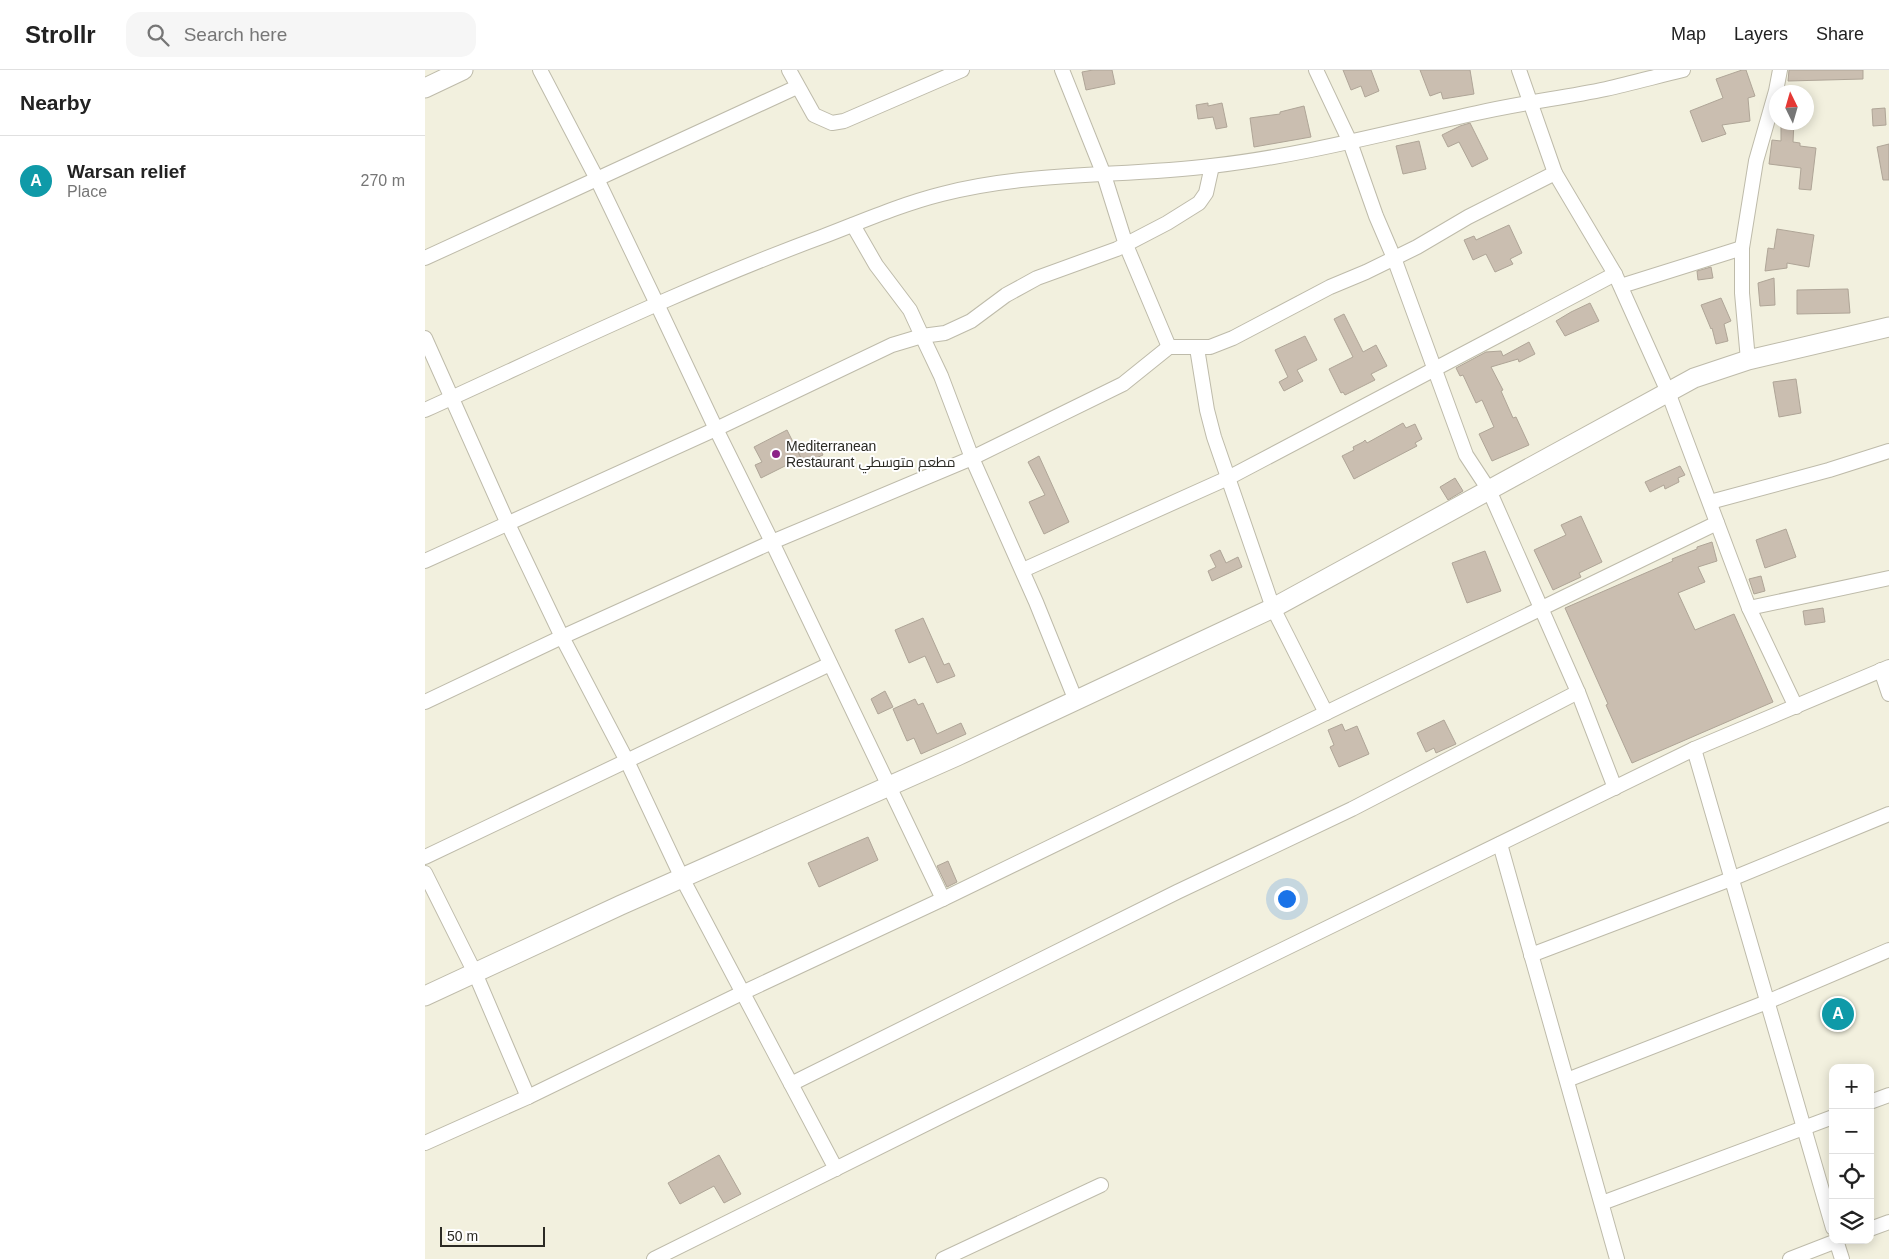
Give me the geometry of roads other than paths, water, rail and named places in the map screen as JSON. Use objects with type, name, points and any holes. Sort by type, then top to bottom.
[{"type":"street","points":[[425,88],[463,70]]},
{"type":"street","points":[[540,70],[597,179],[943,900]]},
{"type":"street","points":[[789,70],[813,116],[831,122],[844,121],[962,70]]},
{"type":"street","points":[[1062,70],[1104,174],[1126,245],[1169,347]]},
{"type":"street","points":[[1316,70],[1350,142],[1466,455],[1489,490],[1577,692],[1615,788]]},
{"type":"street","points":[[1519,70],[1555,173],[1618,280],[1668,392],[1749,608],[1795,706]]},
{"type":"street","points":[[425,410],[657,304],[763,258],[895,208],[942,194],[990,183],[1063,175],[1212,166],[1350,142],[1530,102],[1605,89],[1683,70]]},
{"type":"street","points":[[1748,360],[1742,293],[1741,248],[1756,161],[1780,70]]},
{"type":"street","points":[[425,258],[797,87]]},
{"type":"street","points":[[425,562],[716,429],[892,345],[922,336],[945,333],[971,321],[1006,294],[1037,278],[1093,259],[1126,245],[1199,203],[1206,193],[1212,166]]},
{"type":"street","points":[[425,702],[562,637],[772,542],[972,458],[1123,384],[1169,347],[1210,347],[1233,338],[1330,287],[1366,272],[1426,242],[1468,217],[1555,173]]},
{"type":"street","points":[[853,225],[876,265],[910,310],[941,376],[972,458],[1023,570],[1075,701]]},
{"type":"street","points":[[1023,570],[1228,478],[1435,369],[1618,280],[1741,248]]},
{"type":"street","points":[[425,996],[1075,701],[1273,608],[1668,392],[1707,373],[1748,360],[1889,327]]},
{"type":"street","points":[[425,338],[508,524],[562,637],[627,761],[682,878],[836,1169]]},
{"type":"street","points":[[1197,348],[1207,410],[1214,437],[1273,608],[1325,713]]},
{"type":"street","points":[[1709,502],[1829,470],[1889,451]]},
{"type":"street","points":[[425,1143],[528,1097],[742,993],[943,900],[1717,522]]},
{"type":"street","points":[[1749,608],[1889,578]]},
{"type":"street","points":[[425,857],[830,664]]},
{"type":"street","points":[[654,1259],[672,1255],[836,1169],[1694,750],[1885,669],[1889,694]]},
{"type":"street","points":[[791,1084],[1177,892],[1352,809],[1577,692]]},
{"type":"street","points":[[1694,750],[1829,1213]]},
{"type":"street","points":[[1531,955],[1731,879],[1889,814]]},
{"type":"street","points":[[1500,844],[1617,1259]]},
{"type":"street","points":[[425,873],[475,973],[528,1097]]},
{"type":"street","points":[[1567,1080],[1767,1002],[1889,950]]},
{"type":"street","points":[[1874,1101],[1889,1095]]},
{"type":"street","points":[[1602,1203],[1829,1119]]},
{"type":"street","points":[[943,1259],[1101,1185]]},
{"type":"street","points":[[1874,1228],[1889,1222]]},
{"type":"street","points":[[1790,1259],[1829,1240]]},
{"type":"street","points":[[1838,1244],[1842,1259]]},
{"type":"place","name":"Mediterranean Restaurant مطعم متوسطي","points":[[776,454]]},
{"type":"place","name":"Warsan relief","points":[[1838,1014]]}]
